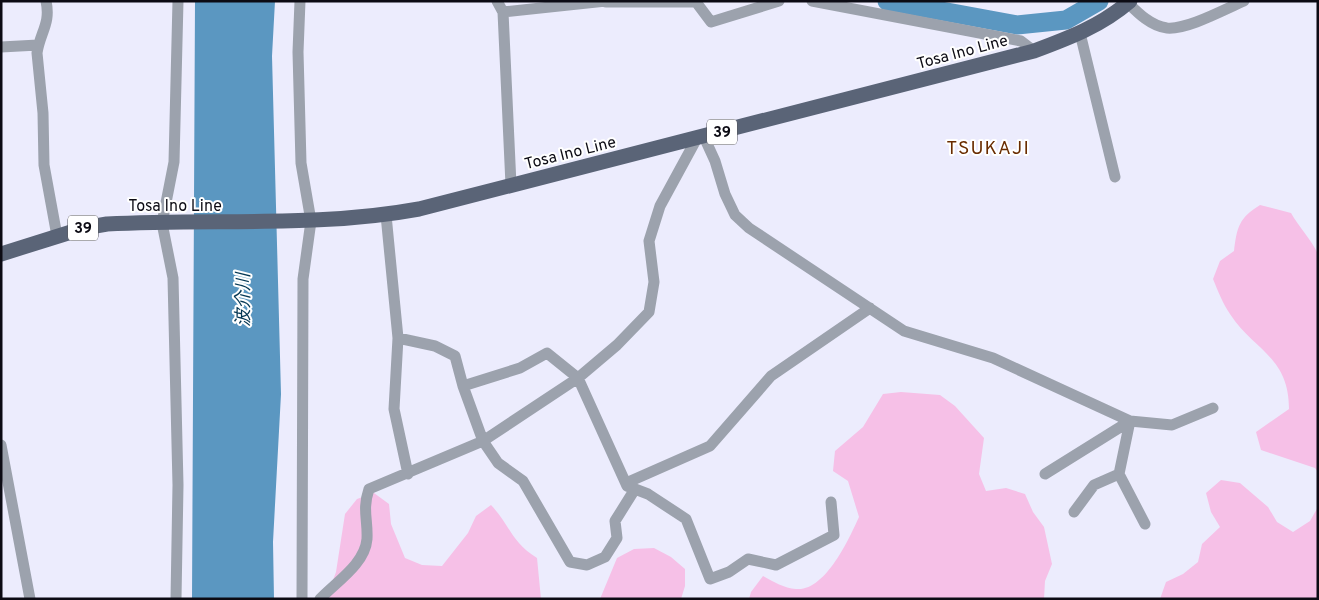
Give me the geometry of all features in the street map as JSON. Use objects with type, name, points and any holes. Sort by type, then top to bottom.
[{"type":"main road","name":"Tosa Ino Line","points":[[1,254],[57,236],[107,224],[306,221],[386,215],[511,186],[701,138],[1034,51],[1105,21],[1129,2]]},
{"type":"street","points":[[46,1],[48,23],[38,44],[44,165],[57,236]]},
{"type":"street","points":[[176,599],[178,485],[173,278],[165,223],[174,162],[178,1]]},
{"type":"street","points":[[300,1],[298,52],[306,221],[302,279],[302,599]]},
{"type":"street","points":[[497,1],[503,12],[511,186]]},
{"type":"street","points":[[503,12],[606,2],[696,2],[711,22],[778,1]]},
{"type":"street","points":[[812,1],[1021,40],[1034,51]]},
{"type":"street","points":[[1129,2],[1152,24],[1167,28],[1184,25],[1244,1]]},
{"type":"street","points":[[1080,33],[1115,177]]},
{"type":"street","points":[[1,47],[38,44]]},
{"type":"street","points":[[701,138],[735,215],[750,228],[904,330],[993,358],[1130,421],[1172,425],[1214,408]]},
{"type":"street","points":[[320,599],[365,552],[367,538],[364,505],[369,489],[484,441],[578,378],[617,346],[648,312],[654,282],[649,242],[660,206],[701,138]]},
{"type":"street","points":[[386,215],[398,338],[394,409],[408,474]]},
{"type":"street","points":[[398,338],[435,346],[455,356],[463,386],[484,441],[498,463],[523,481],[570,562],[587,565],[605,557],[617,538],[615,521],[630,486],[710,446],[771,376],[870,308]]},
{"type":"street","points":[[463,386],[520,368],[547,353],[578,378],[630,486],[648,494],[686,519],[710,580],[729,572],[748,558],[776,565],[834,536],[831,502]]},
{"type":"street","points":[[1130,421],[1119,474],[1145,524]]},
{"type":"street","points":[[1046,474],[1130,421]]},
{"type":"street","points":[[1,445],[30,599]]},
{"type":"street","points":[[1074,512],[1094,485],[1119,474]]},
{"type":"shaded area","points":[[1260,205],[1291,213],[1318,254],[1318,472],[1315,468],[1261,450],[1256,432],[1289,409],[1287,391],[1277,365],[1239,327],[1223,302],[1213,279],[1220,261],[1234,251],[1236,236],[1243,219]]},
{"type":"shaded area","points":[[901,392],[940,395],[955,406],[984,438],[979,474],[986,491],[1006,488],[1025,494],[1033,512],[1044,527],[1052,564],[1045,581],[1044,599],[749,599],[751,592],[763,576],[787,587],[796,589],[807,588],[817,582],[835,562],[859,517],[848,481],[833,471],[835,451],[863,427],[883,394]]},
{"type":"shaded area","points":[[1221,480],[1240,483],[1268,507],[1277,522],[1293,532],[1310,521],[1318,507],[1318,599],[1160,599],[1166,582],[1183,574],[1198,562],[1202,544],[1220,527],[1211,512],[1206,493]]},
{"type":"shaded area","points":[[374,493],[389,504],[391,524],[405,558],[422,565],[442,566],[468,533],[476,516],[491,505],[522,546],[537,558],[541,599],[326,599],[336,572],[345,514],[357,499]]},
{"type":"shaded area","points":[[654,548],[671,557],[685,569],[685,586],[681,599],[600,599],[617,558],[634,549]]},
{"type":"water","name":"波介川","points":[[195,1],[275,1],[272,56],[281,394],[273,542],[274,599],[192,599]]},
{"type":"waterway","points":[[887,1],[1017,25],[1066,20],[1099,1]]},
{"type":"district","name":"TSUKAJI","points":[[988,147]]}]
